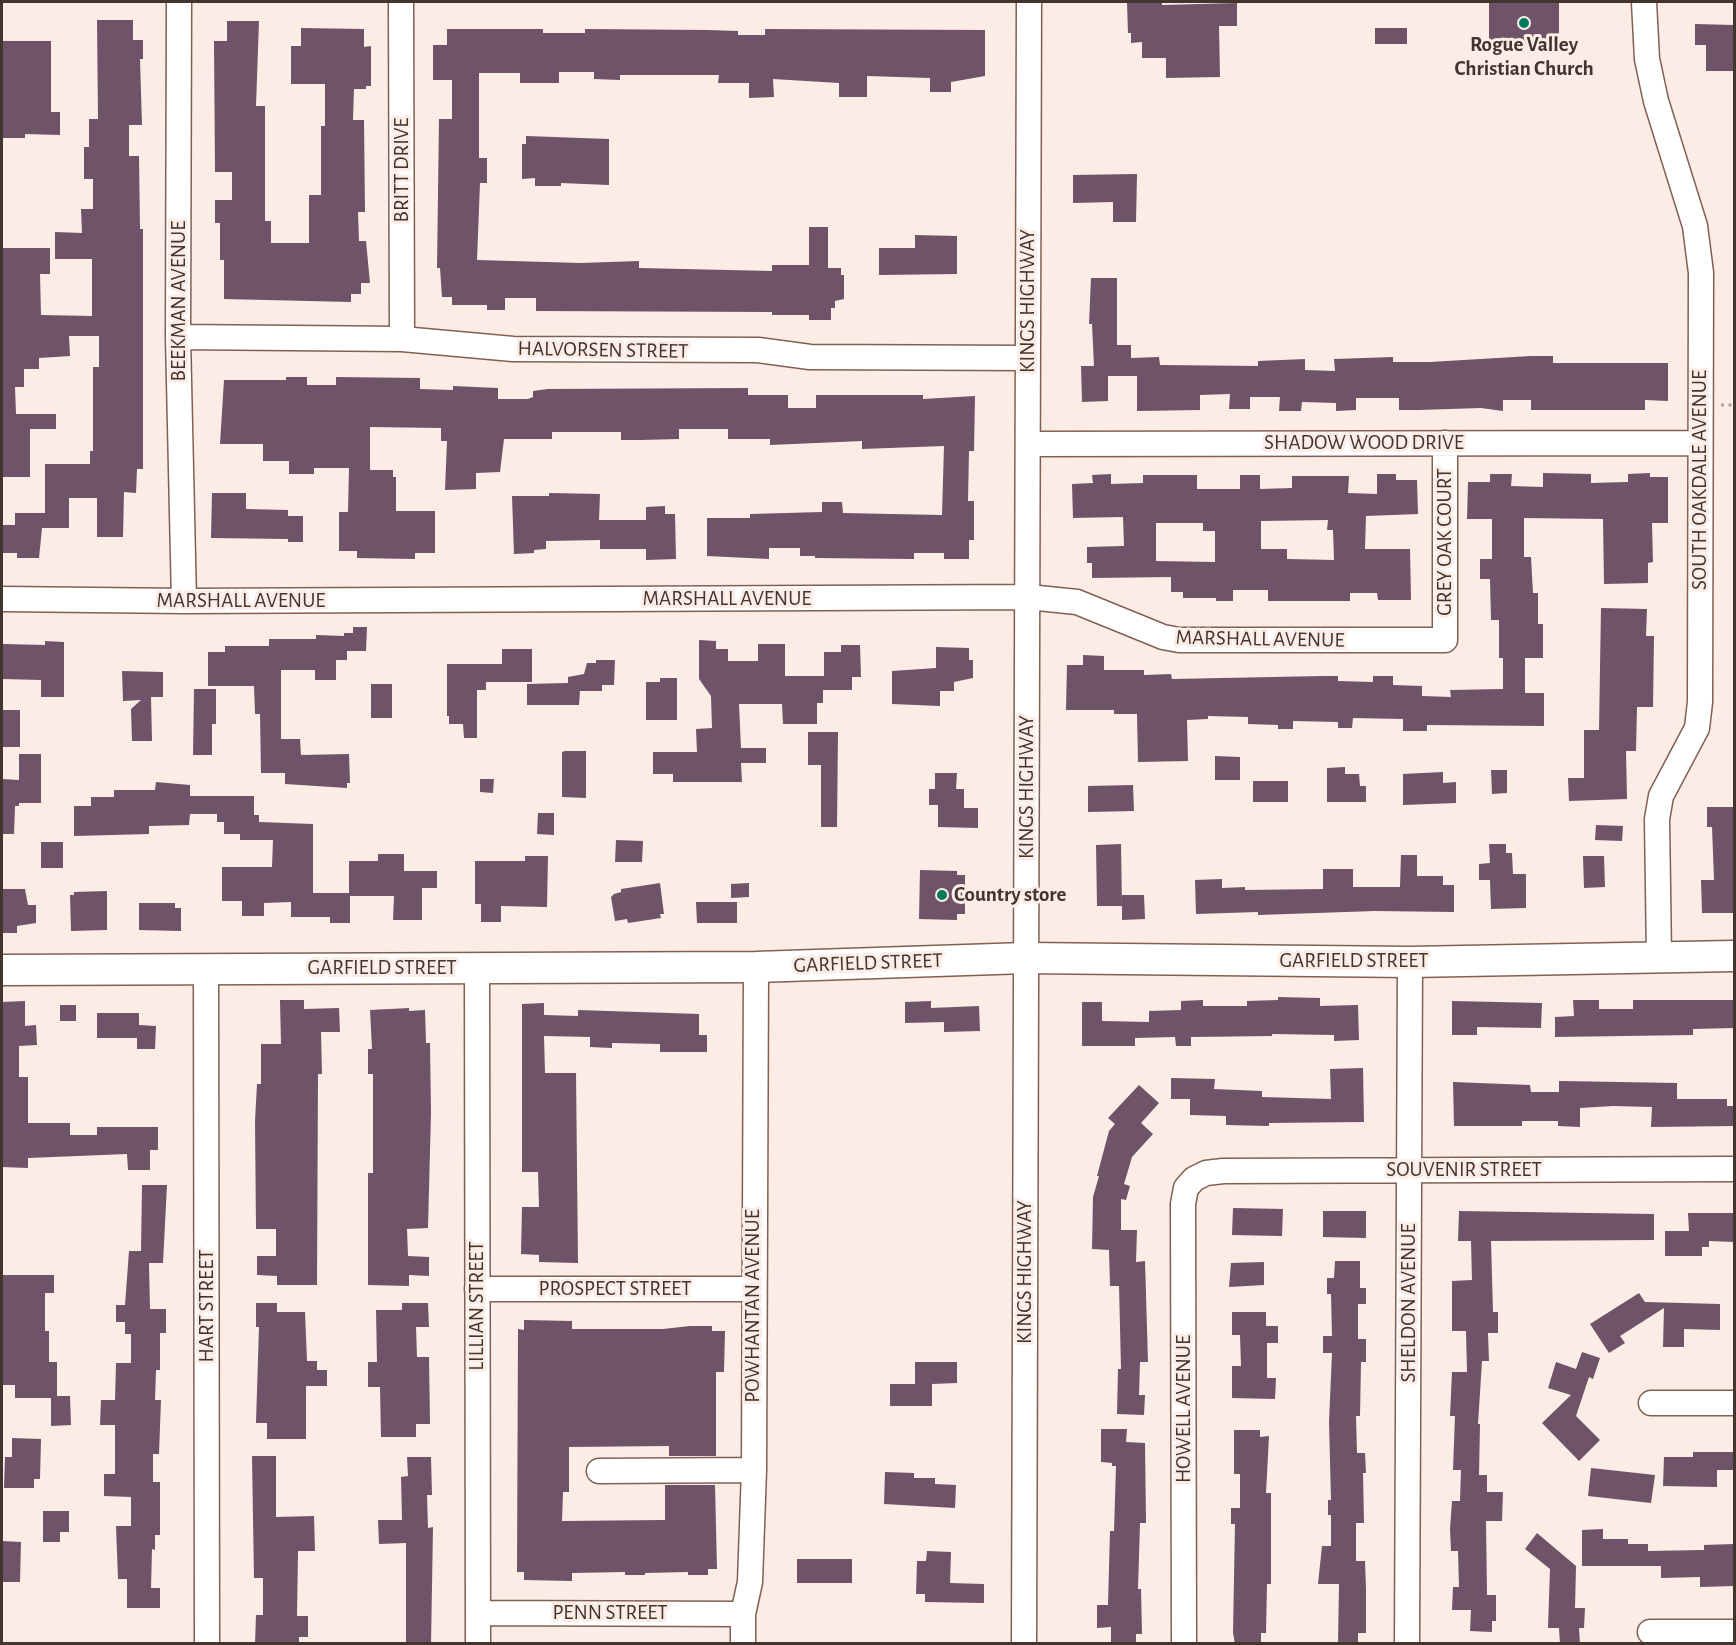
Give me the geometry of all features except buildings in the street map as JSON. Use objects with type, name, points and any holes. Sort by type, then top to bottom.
[{"type":"main road","name":"GARFIELD STREET","points":[[2,970],[756,967],[1026,958],[1410,962],[1734,957]]},
{"type":"street","name":"BEEKMAN AVENUE","points":[[179,2],[178,337],[184,601]]},
{"type":"street","name":"BRITT DRIVE","points":[[401,2],[402,339]]},
{"type":"street","name":"KINGS HIGHWAY","points":[[1024,1644],[1029,2]]},
{"type":"street","name":"SOUTH OAKDALE AVENUE","points":[[1644,2],[1647,59],[1656,101],[1695,226],[1701,273],[1700,702],[1697,728],[1660,796],[1657,819],[1659,957]]},
{"type":"street","name":"HALVORSEN STREET","points":[[178,337],[402,339],[513,349],[758,350],[810,357],[1028,357]]},
{"type":"street","name":"GREY OAK COURT","points":[[1445,443],[1445,640]]},
{"type":"street","name":"SHADOW WOOD DRIVE","points":[[1028,444],[1700,443]]},
{"type":"street","name":"MARSHALL AVENUE","points":[[2,599],[184,601],[1028,597],[1077,602],[1163,638],[1179,640],[1445,640]]},
{"type":"street","name":"SHELDON AVENUE","points":[[1407,1644],[1410,962]]},
{"type":"street","name":"POWHANTAN AVENUE","points":[[743,1644],[742,1614],[750,1582],[754,1470],[752,1290],[756,967]]},
{"type":"street","name":"LILLIAN STREET","points":[[477,968],[478,1644]]},
{"type":"street","name":"HART STREET","points":[[206,969],[207,1644]]},
{"type":"street","name":"SOUVENIR STREET","points":[[1194,1179],[1206,1173],[1223,1171],[1734,1169]]},
{"type":"street","name":"HOWELL AVENUE","points":[[1184,1644],[1183,1204],[1186,1188],[1194,1179]]},
{"type":"street","name":"PROSPECT STREET","points":[[477,1290],[752,1290]]},
{"type":"street","points":[[1651,1403],[1734,1402]]},
{"type":"street","points":[[599,1472],[754,1470]]},
{"type":"street","name":"PENN STREET","points":[[478,1613],[742,1614]]},
{"type":"street","points":[[1650,1632],[1734,1632]]},
{"type":"place","name":"Rogue Valley Christian Church","points":[[1524,23]]},
{"type":"place","name":"Country store","points":[[942,895]]}]
